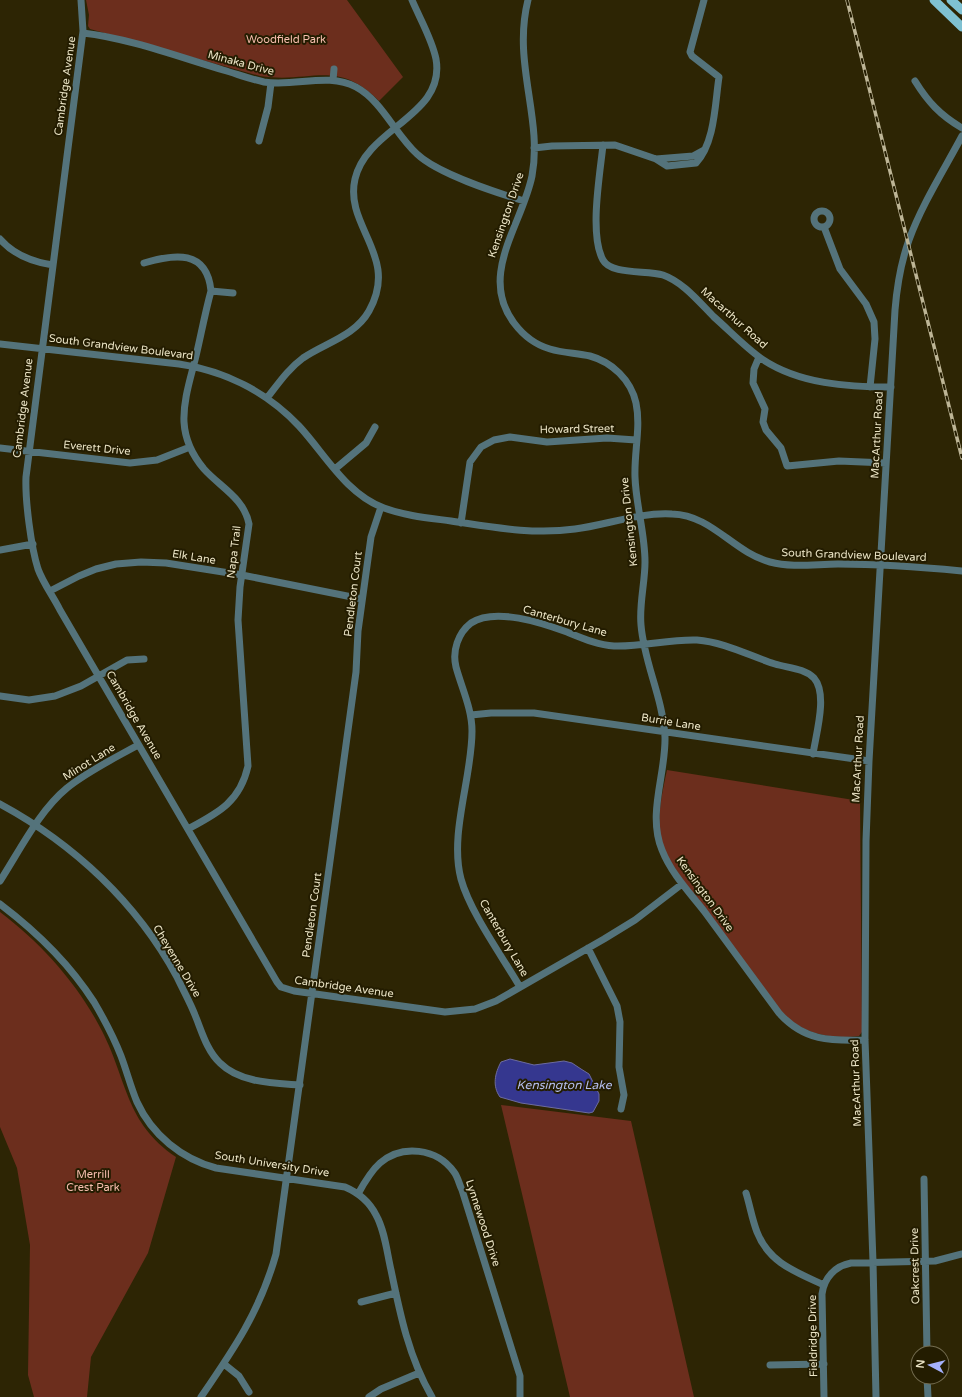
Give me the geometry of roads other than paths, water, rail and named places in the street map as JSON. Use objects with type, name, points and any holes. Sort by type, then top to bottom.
[{"type":"main road","points":[[934,0],[962,27]]},
{"type":"main road","points":[[951,0],[962,10]]},
{"type":"street","name":"Cambridge Avenue","points":[[82,0],[84,14],[83,34],[28,451],[25,487],[33,544],[39,570],[50,591],[138,745],[277,982],[287,990],[456,1012],[482,1007],[520,988],[629,924],[682,884]]},
{"type":"street","points":[[267,398],[292,367],[310,354],[351,331],[362,322],[374,302],[378,286],[379,270],[374,251],[356,204],[355,182],[360,165],[368,151],[424,102],[435,80],[436,66],[434,52],[412,0]]},
{"type":"street","name":"Kensington Drive","points":[[528,0],[523,21],[522,45],[534,148],[531,177],[501,265],[500,287],[506,310],[520,331],[535,342],[557,351],[591,356],[609,364],[629,385],[635,398],[638,415],[635,478],[644,539],[645,563],[640,616],[644,644],[659,696],[664,732],[664,760],[657,810],[657,829],[663,853],[682,884],[779,1013],[789,1023],[805,1034],[816,1038],[865,1040]]},
{"type":"street","points":[[534,148],[552,146],[615,145],[656,159],[693,156],[704,150],[709,144],[719,76],[692,56],[690,52],[704,0]]},
{"type":"street","name":"Minaka Drive","points":[[83,34],[115,39],[271,83],[294,84],[333,80],[350,84],[364,92],[417,154],[435,167],[524,201]]},
{"type":"street","points":[[333,80],[334,69]]},
{"type":"street","points":[[915,81],[924,96],[944,117],[962,128]]},
{"type":"street","points":[[259,141],[268,107],[271,83]]},
{"type":"street","name":"MacArthur Road","points":[[876,1397],[865,1040],[866,842],[869,761],[897,289],[905,253],[914,226],[962,136]]},
{"type":"street","name":"Macarthur Road","points":[[603,145],[596,231],[600,254],[604,262],[611,267],[662,275],[681,285],[759,357],[790,374],[825,383],[870,387],[891,387]]},
{"type":"street","points":[[824,227],[840,269],[866,304],[874,322],[875,339],[870,387]]},
{"type":"street","points":[[0,239],[12,251],[26,259],[53,265]]},
{"type":"street","name":"Napa Trail","points":[[144,263],[176,256],[188,257],[199,264],[205,271],[209,280],[211,291],[184,413],[185,429],[190,447],[200,465],[241,504],[247,516],[248,536],[242,575],[238,620],[248,766],[241,787],[227,805],[188,829]]},
{"type":"street","points":[[211,291],[233,293]]},
{"type":"street","name":"South Grandview Boulevard","points":[[0,344],[194,366],[235,380],[267,398],[299,427],[356,491],[382,507],[401,514],[518,530],[551,531],[585,528],[640,517],[670,514],[695,518],[712,527],[754,556],[772,563],[790,565],[880,565],[962,570]]},
{"type":"street","points":[[759,357],[754,369],[753,383],[765,408],[763,422],[766,430],[781,448],[787,466],[839,461],[886,463]]},
{"type":"street","points":[[335,469],[366,443],[376,427]]},
{"type":"street","name":"Howard Street","points":[[461,523],[470,462],[481,447],[494,440],[510,437],[547,442],[607,438],[636,440]]},
{"type":"street","name":"Everett Drive","points":[[0,448],[118,463],[137,463],[167,458],[190,447]]},
{"type":"street","name":"Pendleton Court","points":[[201,1397],[249,1325],[265,1290],[279,1239],[356,672],[362,599],[371,536],[382,507]]},
{"type":"street","points":[[0,550],[33,544]]},
{"type":"street","name":"Elk Lane","points":[[50,591],[96,569],[116,564],[141,562],[166,563],[242,575],[362,599]]},
{"type":"street","name":"Canterbury Lane","points":[[520,988],[474,908],[460,876],[457,848],[470,764],[472,730],[470,715],[456,666],[455,654],[461,634],[472,623],[482,618],[499,616],[534,622],[607,645],[644,644],[689,640],[713,643],[766,661],[806,672],[817,682],[821,693],[813,754]]},
{"type":"street","points":[[0,696],[29,700],[51,697],[71,691],[127,660],[144,659]]},
{"type":"street","name":"Burrie Lane","points":[[470,715],[491,712],[534,713],[869,761]]},
{"type":"street","name":"Minot Lane","points":[[0,880],[49,806],[67,788],[138,745]]},
{"type":"street","name":"Cheyenne Drive","points":[[0,804],[36,826],[82,860],[103,879],[146,930],[176,976],[190,1003],[208,1047],[220,1064],[228,1070],[246,1078],[300,1085]]},
{"type":"street","name":"South University Drive","points":[[0,904],[23,921],[48,945],[87,992],[115,1043],[139,1107],[158,1134],[181,1153],[208,1166],[340,1186],[358,1194],[372,1207],[379,1220],[403,1326],[419,1373],[432,1397]]},
{"type":"street","points":[[588,948],[617,1006],[620,1028],[620,1067],[624,1095],[621,1108]]},
{"type":"street","name":"Lynnewood Drive","points":[[358,1194],[380,1163],[400,1152],[417,1151],[430,1154],[442,1161],[454,1172],[462,1190],[520,1376],[520,1397]]},
{"type":"street","name":"Oakcrest Drive","points":[[924,1180],[927,1345]]},
{"type":"street","points":[[746,1193],[756,1231],[772,1256],[794,1272],[824,1285]]},
{"type":"street","name":"Fieldridge Drive","points":[[824,1397],[822,1294],[824,1285],[832,1273],[843,1265],[851,1262],[926,1261],[948,1259],[962,1254]]},
{"type":"street","points":[[361,1302],[396,1293]]},
{"type":"street","points":[[224,1364],[239,1376],[249,1392]]},
{"type":"street","points":[[770,1365],[824,1364]]},
{"type":"street","points":[[368,1397],[381,1389],[419,1373]]},
{"type":"street","points":[[927,1385],[928,1397]]},
{"type":"water","name":"Kensington Lake","points":[[510,1059],[534,1065],[564,1061],[572,1063],[589,1074],[599,1094],[599,1101],[593,1112],[589,1113],[521,1103],[500,1097],[495,1084],[497,1071],[501,1062]]},
{"type":"railway","points":[[847,0],[962,458]]},
{"type":"park label","name":"Woodfield Park","points":[[286,39]]},
{"type":"park label","name":"Merrill Crest Park","points":[[93,1180]]}]
